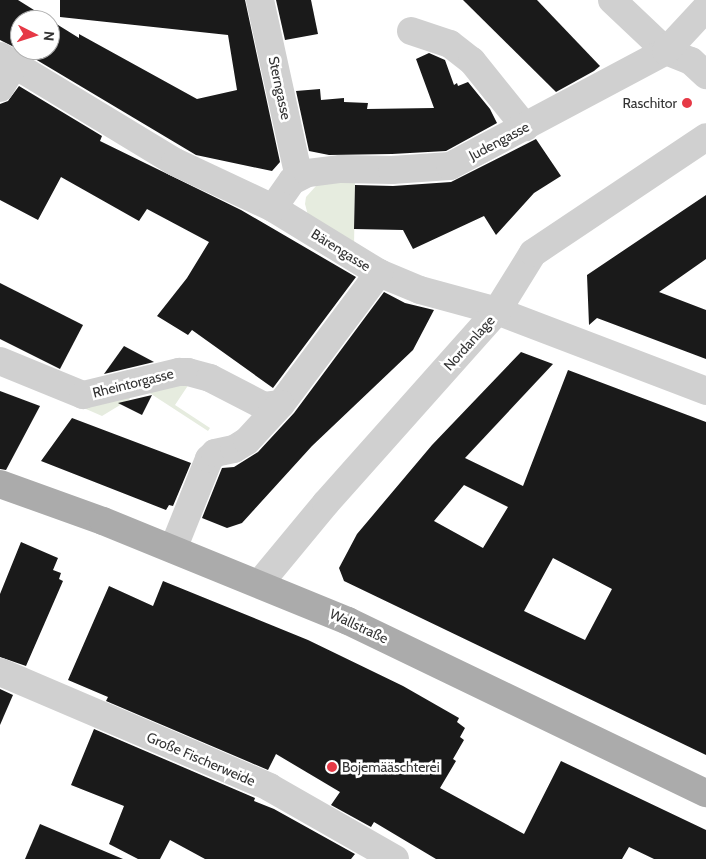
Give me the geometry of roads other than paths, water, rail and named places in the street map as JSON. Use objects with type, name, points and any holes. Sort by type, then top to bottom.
[{"type":"main road","name":"Wallstraße","points":[[0,484],[103,521],[348,620],[706,793]]},
{"type":"street","name":"Sterngasse","points":[[260,0],[299,177]]},
{"type":"street","points":[[612,0],[666,51],[691,62],[706,75]]},
{"type":"street","name":"Judengasse","points":[[274,208],[284,190],[299,177],[324,170],[392,170],[450,166],[666,51],[706,8]]},
{"type":"street","points":[[411,31],[450,44],[472,61],[525,127]]},
{"type":"street","points":[[0,88],[7,61]]},
{"type":"street","name":"Bärengasse","points":[[7,61],[175,162],[274,208],[379,274],[420,290],[497,312],[706,391]]},
{"type":"street","name":"Nordanlage","points":[[259,584],[326,503],[497,312],[533,253],[706,138]]},
{"type":"street","points":[[173,549],[210,458],[215,453],[234,449],[247,441],[281,404],[379,274]]},
{"type":"street","name":"Rheintorgasse","points":[[0,361],[83,395],[178,372],[188,372],[210,378],[264,406],[281,404]]},
{"type":"street","name":"Große Fischerweide","points":[[0,672],[269,787],[394,859]]},
{"type":"place","name":"Raschitor","points":[[687,103]]},
{"type":"place","name":"Bojemääschterei","points":[[332,767]]}]
